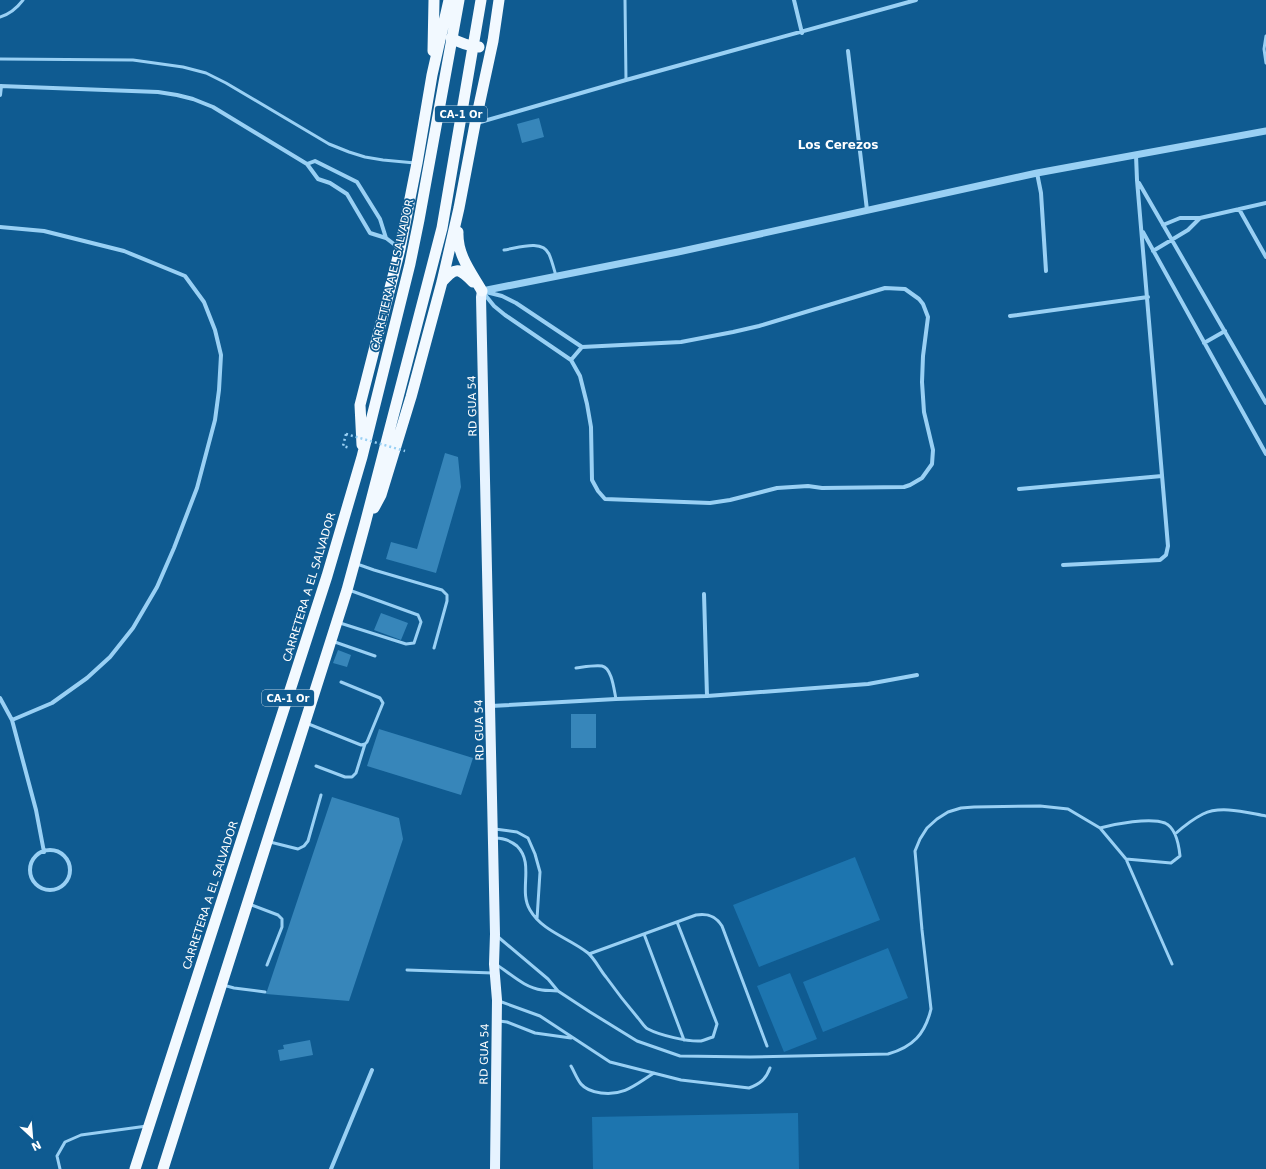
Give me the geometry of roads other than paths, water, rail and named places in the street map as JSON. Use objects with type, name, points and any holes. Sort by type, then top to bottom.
[{"type":"highway","points":[[432,75],[434,0]]},
{"type":"highway","points":[[439,0],[444,24],[451,38],[470,46],[479,47],[494,41]]},
{"type":"highway","points":[[362,457],[360,406],[400,249],[418,163],[432,75],[449,0]]},
{"type":"highway","name":"CARRETERA A EL SALVADOR","points":[[135,1169],[294,679],[362,457],[420,220],[459,0]]},
{"type":"highway","name":"CA-1 Or","points":[[163,1169],[347,590],[365,524],[442,228],[481,0]]},
{"type":"highway","points":[[365,524],[381,495],[411,397],[442,282],[494,41],[499,0]]},
{"type":"highway","points":[[459,208],[457,242],[463,260],[482,291]]},
{"type":"highway","points":[[442,282],[450,272],[457,270],[463,273],[482,291]]},
{"type":"main road","name":"RD GUA 54","points":[[482,291],[495,969],[497,1000],[495,1169]]},
{"type":"street","points":[[794,0],[802,33]]},
{"type":"street","points":[[475,124],[626,80],[802,33],[916,0]]},
{"type":"street","points":[[848,51],[867,210]]},
{"type":"street","points":[[0,95],[0,86],[158,92],[193,99],[213,107],[307,164],[318,179],[330,183],[347,194],[370,233],[386,238],[400,249]]},
{"type":"street","points":[[482,291],[678,252],[1037,174],[1266,131]]},
{"type":"street","points":[[1063,565],[1160,560],[1166,555],[1168,546],[1136,155]]},
{"type":"street","points":[[307,164],[315,161],[357,182],[380,220],[386,238]]},
{"type":"street","points":[[1037,174],[1041,193],[1046,271]]},
{"type":"street","points":[[1137,180],[1266,403]]},
{"type":"street","points":[[1163,225],[1180,218],[1200,218],[1266,203]]},
{"type":"street","points":[[1238,209],[1266,256]]},
{"type":"street","points":[[1153,251],[1188,230],[1200,218]]},
{"type":"street","points":[[0,227],[44,231],[124,251],[185,276],[204,302],[215,330],[221,355],[219,390],[215,420],[197,488],[157,588],[132,628],[110,657],[87,678],[52,703],[12,720]]},
{"type":"street","points":[[1142,230],[1266,454]]},
{"type":"street","points":[[885,288],[905,289],[919,299],[923,304],[928,317],[923,356],[922,382],[924,412],[933,450],[932,464],[922,478],[910,486],[904,487],[822,488],[808,486],[777,488],[730,500],[710,503],[605,498],[598,491],[592,480],[591,427],[588,409],[582,381],[571,360],[505,315],[494,306],[482,291],[502,296],[516,303],[582,347],[681,342],[759,326],[885,288]]},
{"type":"street","points":[[1010,316],[1148,297]]},
{"type":"street","points":[[1204,343],[1224,331]]},
{"type":"street","points":[[571,360],[582,347]]},
{"type":"street","points":[[1019,489],[1162,476]]},
{"type":"street","points":[[704,594],[706,696]]},
{"type":"street","points":[[490,706],[706,696],[868,684],[917,675]]},
{"type":"street","points":[[0,698],[12,720],[36,810],[44,852]]},
{"type":"street","points":[[52,851],[58,853],[64,857],[68,863],[70,870],[69,877],[59,888],[45,890],[38,887],[33,881],[30,867],[38,855],[44,852],[52,851]]},
{"type":"street","points":[[331,1169],[372,1070]]},
{"type":"lane","points":[[0,17],[6,16],[18,7],[23,0]]},
{"type":"lane","points":[[625,0],[626,80]]},
{"type":"lane","points":[[1266,36],[1264,49],[1266,63]]},
{"type":"lane","points":[[0,59],[134,60],[183,67],[206,73],[226,83],[329,144],[365,157],[418,163]]},
{"type":"lane","points":[[504,250],[536,245],[544,247],[549,253],[556,276]]},
{"type":"lane","points":[[354,563],[442,590],[447,595],[447,601],[434,648]]},
{"type":"lane","points":[[336,622],[406,644],[414,643],[421,622],[418,615],[347,590]]},
{"type":"lane","points":[[331,641],[375,656]]},
{"type":"lane","points":[[576,668],[602,666],[607,669],[611,675],[616,699]]},
{"type":"lane","points":[[316,766],[345,777],[352,777],[356,773],[365,744],[382,703],[377,695],[341,682]]},
{"type":"lane","points":[[304,722],[361,745],[365,744]]},
{"type":"lane","points":[[267,841],[298,849],[304,846],[308,841],[321,795]]},
{"type":"lane","points":[[495,934],[541,973],[558,990],[637,1042],[680,1056],[750,1057],[888,1054],[908,1046],[917,1038],[924,1030],[931,1009],[915,851],[920,839],[937,819],[948,812],[961,808],[1040,806],[1068,809],[1100,828],[1126,859],[1172,964]]},
{"type":"lane","points":[[1175,834],[1186,824],[1205,813],[1224,810],[1266,816]]},
{"type":"lane","points":[[1100,828],[1148,821],[1166,823],[1175,834],[1179,846],[1180,856],[1171,863],[1126,859]]},
{"type":"lane","points":[[493,833],[517,832],[528,838],[535,854],[540,872],[536,919]]},
{"type":"lane","points":[[493,833],[500,838],[513,843],[522,853],[525,859],[526,869],[525,898],[529,909],[536,919],[588,954],[623,1000],[647,1028],[684,1040],[701,1041],[713,1037],[717,1024],[677,922]]},
{"type":"lane","points":[[247,904],[278,915],[282,919],[282,927],[267,965]]},
{"type":"lane","points":[[588,954],[701,914],[711,916],[722,926],[767,1046]]},
{"type":"lane","points":[[644,934],[684,1040]]},
{"type":"lane","points":[[407,970],[476,972],[495,969],[512,975],[520,981],[540,990],[558,990]]},
{"type":"lane","points":[[221,984],[234,988],[265,992]]},
{"type":"lane","points":[[497,1000],[540,1016],[610,1062],[681,1080],[749,1088],[764,1080],[768,1075],[770,1068]]},
{"type":"lane","points":[[496,1020],[507,1022],[535,1033],[573,1038]]},
{"type":"lane","points":[[571,1066],[582,1085],[594,1092],[611,1094],[628,1089],[654,1073]]},
{"type":"lane","points":[[60,1169],[57,1156],[65,1142],[81,1136],[149,1125]]},
{"type":"district","name":"Los Cerezos","points":[[838,145]]}]
